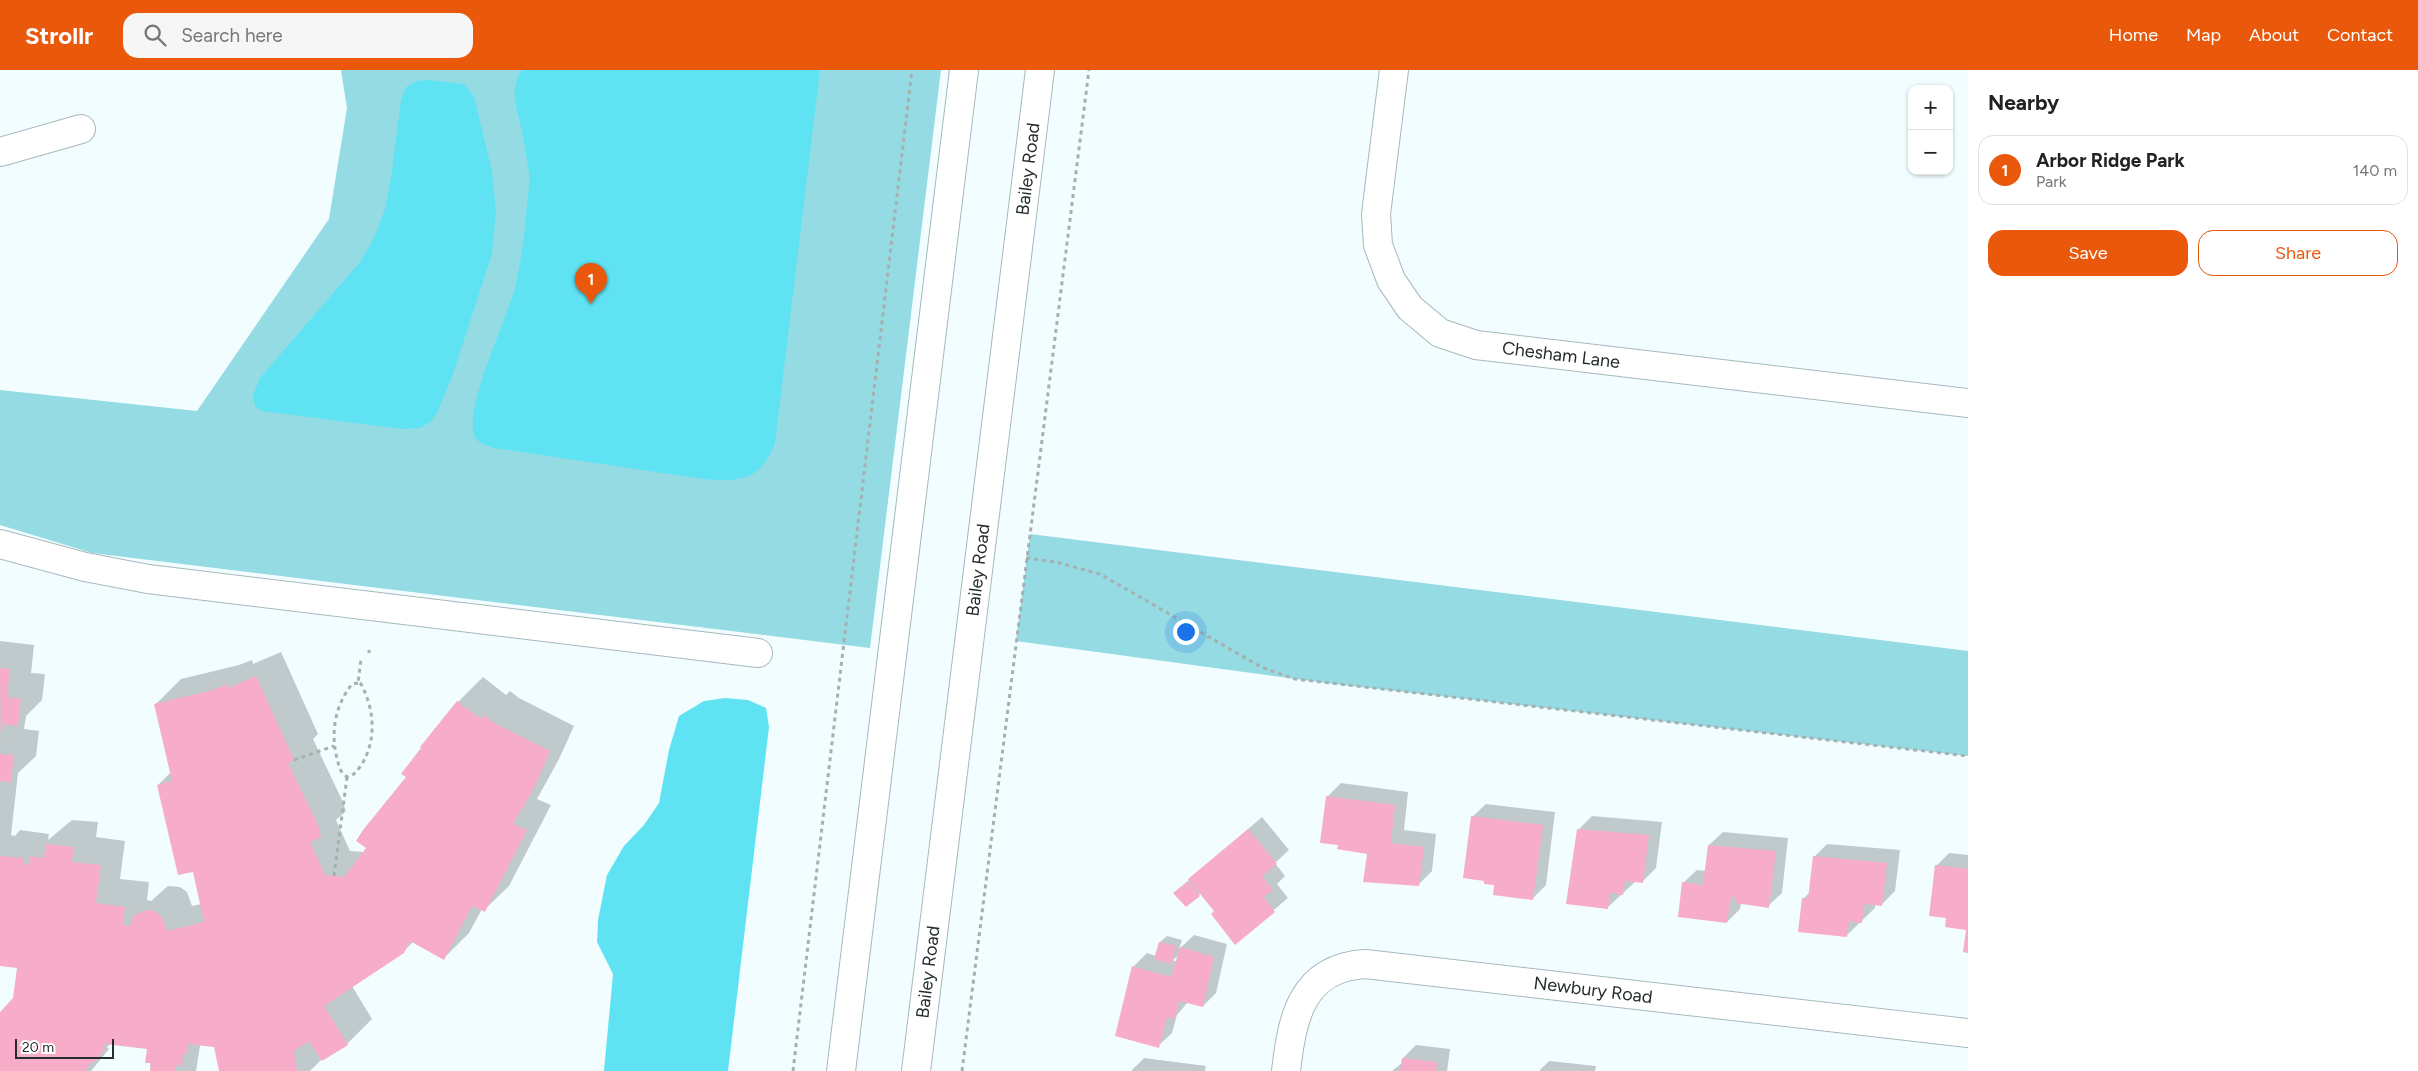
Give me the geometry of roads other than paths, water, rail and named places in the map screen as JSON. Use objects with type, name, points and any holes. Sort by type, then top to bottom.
[{"type":"main road","points":[[841,1071],[964,70]]},
{"type":"main road","name":"Bailey Road","points":[[916,1071],[1040,70]]},
{"type":"main road","name":"Chesham Lane","points":[[1394,70],[1376,214],[1378,245],[1391,280],[1410,308],[1440,333],[1476,345],[1968,403]]},
{"type":"main road","points":[[0,152],[81,129]]},
{"type":"main road","points":[[0,544],[85,567],[148,579],[758,653]]},
{"type":"main road","name":"Newbury Road","points":[[1286,1071],[1293,1023],[1306,995],[1322,980],[1339,970],[1365,964],[1968,1034]]},
{"type":"place","name":"Arbor Ridge Park","points":[[591,304]]}]
